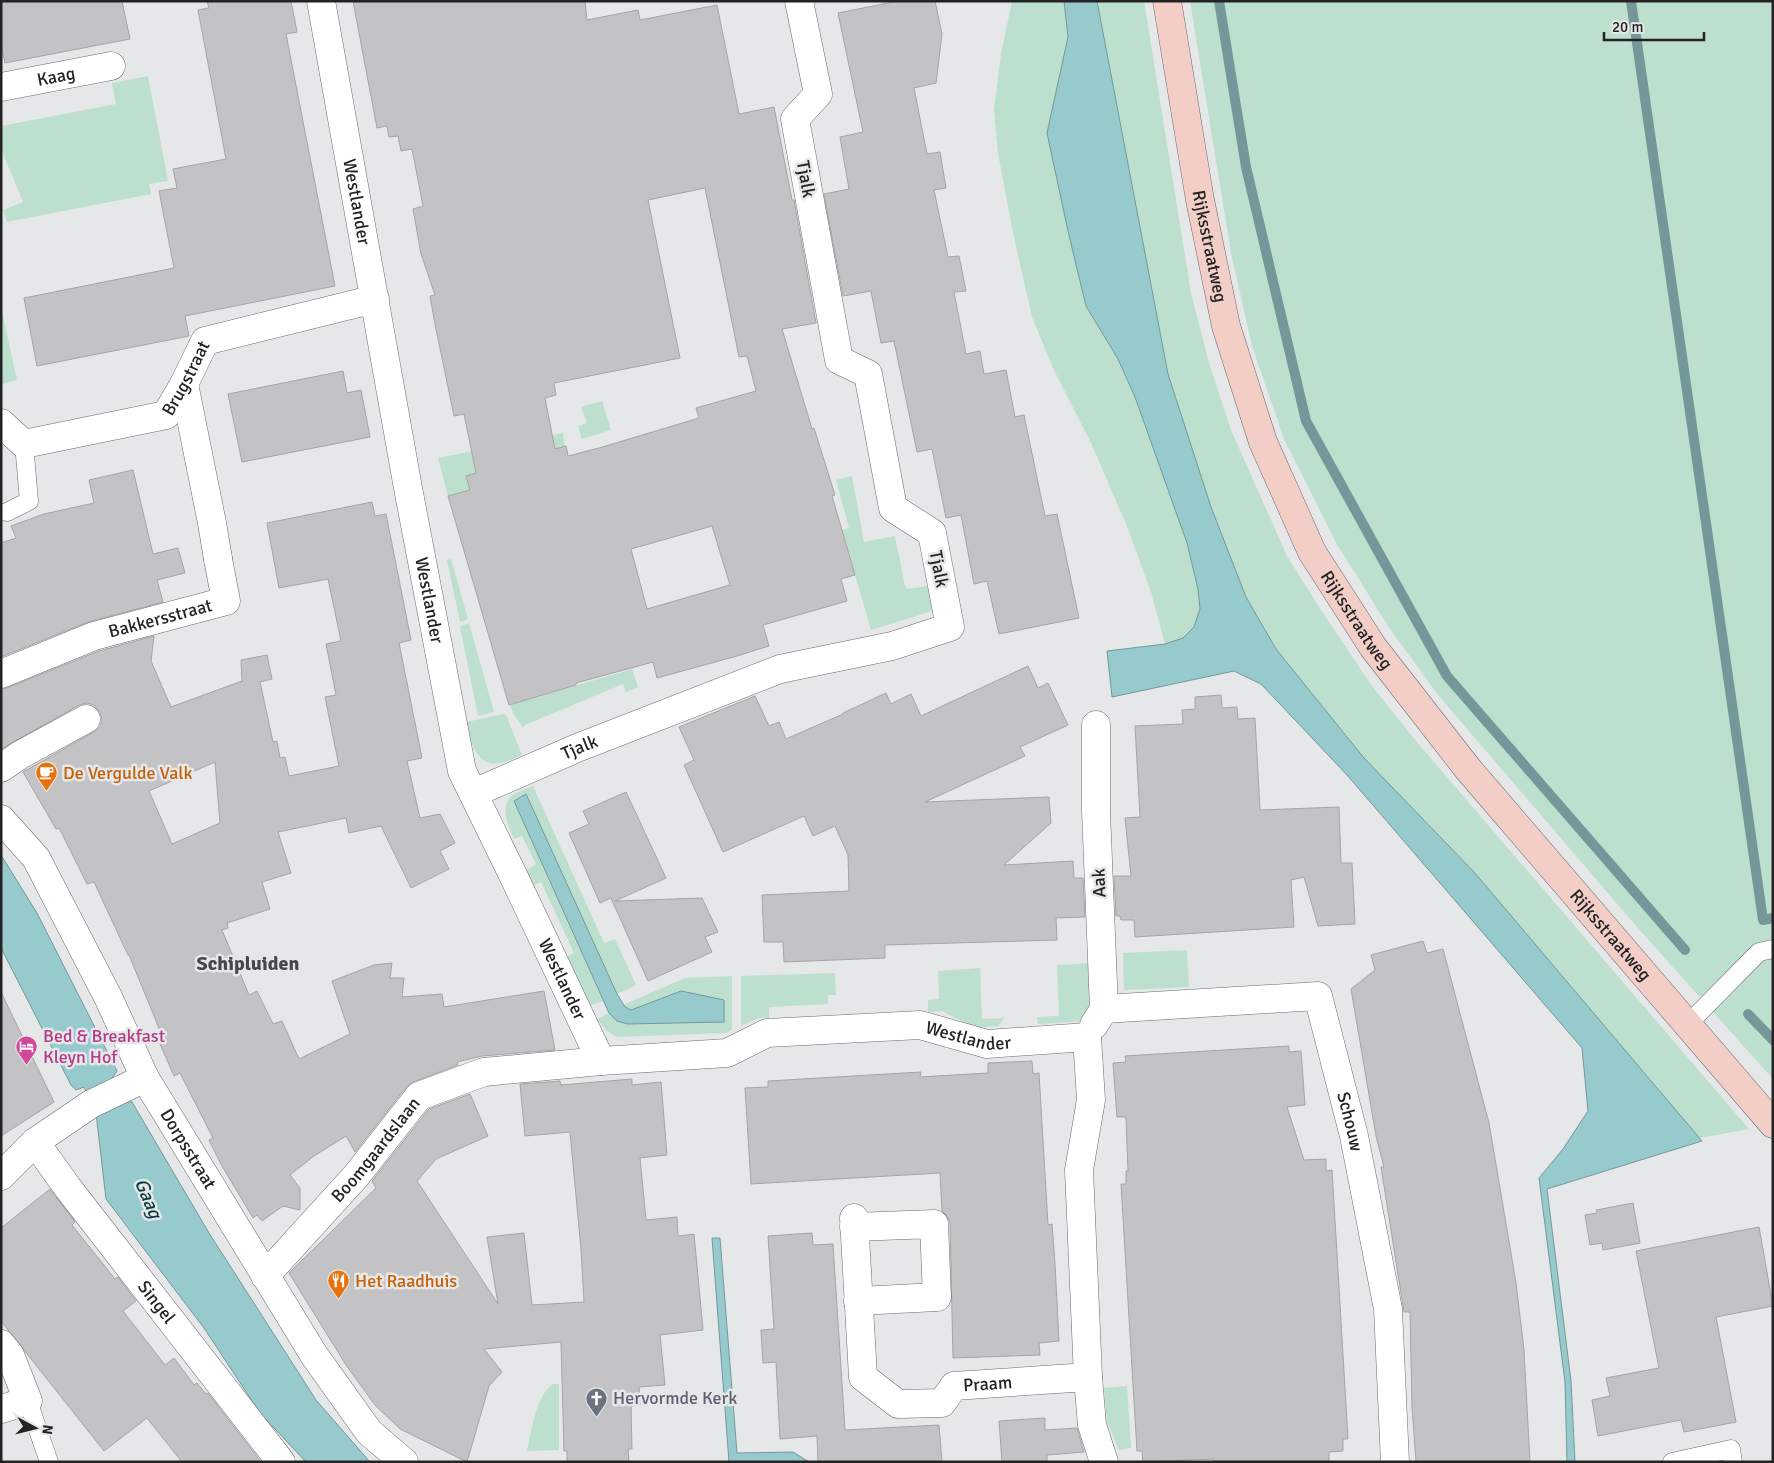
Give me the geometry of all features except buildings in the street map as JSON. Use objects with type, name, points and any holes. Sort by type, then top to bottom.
[{"type":"main road","name":"Rijksstraatweg","points":[[1167,1],[1200,200],[1226,326],[1263,442],[1312,552],[1373,647],[1462,761],[1773,1124]]},
{"type":"street","name":"Westlander","points":[[321,1],[462,771],[601,1061],[727,1053],[767,1033],[920,1025],[987,1044],[1087,1037]]},
{"type":"street","name":"Tjalk","points":[[474,793],[576,748],[780,669],[892,646],[950,627],[932,534],[893,508],[868,374],[839,360],[794,119],[818,94],[799,1]]},
{"type":"street","name":"Kaag","points":[[1,87],[111,66]]},
{"type":"street","name":"Brugstraat","points":[[24,444],[166,415],[205,342],[375,300]]},
{"type":"street","name":"Bakkersstraat","points":[[1,674],[94,636],[226,601],[184,384]]},
{"type":"street","points":[[1,423],[24,444]]},
{"type":"street","points":[[1,768],[20,755],[86,719]]},
{"type":"street","name":"Aak","points":[[1096,725],[1096,811],[1104,1009]]},
{"type":"street","name":"Dorpsstraat","points":[[1,819],[36,858],[108,998],[145,1078],[314,1355],[369,1432],[404,1462]]},
{"type":"street","name":"Schouw","points":[[1104,1009],[1318,996],[1354,1136],[1388,1309],[1395,1462]]},
{"type":"street","points":[[1104,1009],[1087,1037],[1091,1100],[1080,1170],[1088,1377],[1092,1425],[1104,1462]]},
{"type":"street","name":"Boomgaardslaan","points":[[265,1276],[356,1176],[419,1096],[484,1072],[601,1061]]},
{"type":"street","points":[[1,1176],[35,1142],[91,1104],[145,1078]]},
{"type":"street","name":"Singel","points":[[35,1142],[68,1188],[281,1462]]},
{"type":"street","name":"Praam","points":[[858,1301],[937,1297],[934,1224],[854,1223],[858,1301],[863,1376],[898,1404],[942,1403],[954,1386],[1088,1377]]},
{"type":"street","points":[[1,1344],[10,1355],[28,1401],[1,1410]]},
{"type":"lane","points":[[7,512],[29,501],[24,444]]},
{"type":"lane","points":[[1687,1025],[1759,952],[1773,949]]},
{"type":"lane","points":[[28,1401],[49,1462]]},
{"type":"lane","points":[[1672,1462],[1731,1449],[1733,1462]]},
{"type":"green space","points":[[1012,1],[1064,1],[1068,37],[1047,133],[1068,231],[1086,306],[1118,359],[1135,397],[1187,543],[1198,589],[1200,609],[1194,627],[1183,638],[1165,644],[1151,592],[1126,524],[1091,443],[1054,370],[1032,317],[1012,228],[998,153],[994,110],[1001,54]]},
{"type":"green space","points":[[1097,1],[1144,1],[1191,293],[1209,363],[1231,430],[1287,556],[1372,686],[1416,741],[1749,1129],[1683,1141],[1384,788],[1276,649],[1246,597],[1211,507],[1168,374]]},
{"type":"green space","points":[[1190,1],[1773,1],[1773,1079],[1637,927],[1438,695],[1390,629],[1335,541],[1284,439],[1252,346],[1231,253]]},
{"type":"green space","points":[[148,76],[168,181],[149,184],[151,194],[7,222],[3,210],[23,202],[1,149],[1,126],[116,104],[112,83]]},
{"type":"green space","points":[[1,307],[17,380],[3,384],[1,379]]},
{"type":"green space","points":[[602,401],[611,430],[582,439],[578,426],[587,423],[581,407]]},
{"type":"green space","points":[[563,433],[565,447],[466,476],[470,490],[448,496],[438,458]]},
{"type":"green space","points":[[852,476],[864,542],[895,536],[905,586],[908,589],[928,586],[932,611],[871,630],[842,530],[849,528],[836,480]]},
{"type":"green space","points":[[451,559],[468,619],[460,622],[447,560]]},
{"type":"green space","points":[[469,623],[494,712],[478,716],[460,627]]},
{"type":"green space","points":[[632,669],[638,687],[626,692],[623,684],[525,725],[523,728],[510,705]]},
{"type":"green space","points":[[503,714],[506,715],[522,755],[505,762],[491,763],[485,761],[475,750],[466,722]]},
{"type":"green space","points":[[533,786],[604,943],[615,939],[636,985],[617,994],[525,795],[514,801],[603,1001],[589,1006],[566,957],[574,953],[541,882],[532,886],[525,871],[536,864],[522,836],[514,839],[507,822],[505,810],[509,799],[514,794]]},
{"type":"green space","points":[[1187,950],[1189,987],[1124,990],[1123,953]]},
{"type":"green space","points":[[1094,963],[1095,1012],[1084,1021],[1038,1024],[1037,1017],[1059,1016],[1057,965]]},
{"type":"green space","points":[[980,968],[982,1019],[1004,1018],[998,1026],[975,1028],[942,1011],[928,1012],[928,1000],[939,999],[938,971]]},
{"type":"green space","points":[[835,973],[836,995],[828,995],[828,1004],[769,1007],[769,1018],[759,1018],[741,1026],[741,976]]},
{"type":"green space","points":[[732,976],[732,1030],[726,1033],[617,1037],[607,1031],[597,1019],[609,1013],[617,1021],[724,1000],[681,991],[631,1010],[623,1005],[685,978]]},
{"type":"green space","points":[[553,1384],[559,1384],[559,1450],[527,1451],[538,1405]]},
{"type":"green space","points":[[1127,1386],[1131,1448],[1119,1450],[1107,1422],[1104,1388]]},
{"type":"water","points":[[1064,1],[1097,1],[1168,374],[1211,507],[1246,597],[1276,649],[1364,758],[1474,872],[1702,1141],[1547,1189],[1571,1381],[1575,1462],[1567,1462],[1565,1382],[1539,1178],[1563,1149],[1588,1111],[1582,1048],[1347,775],[1261,684],[1234,671],[1112,697],[1107,651],[1165,644],[1183,638],[1194,627],[1200,609],[1198,589],[1187,543],[1135,397],[1118,359],[1086,306],[1068,231],[1047,133],[1068,37]]},
{"type":"water","points":[[526,794],[617,994],[625,1007],[631,1010],[681,991],[724,1000],[724,1022],[628,1024],[617,1021],[609,1013],[514,801]]},
{"type":"water","name":"Gaag","points":[[1,855],[37,913],[117,1071],[111,1080],[120,1101],[132,1102],[209,1233],[316,1400],[370,1462],[306,1462],[260,1413],[204,1328],[106,1199],[96,1113],[84,1087],[76,1090],[71,1085],[1,948]]},
{"type":"water","points":[[712,1238],[720,1238],[737,1453],[793,1452],[809,1462],[729,1462]]},
{"type":"waterway","points":[[1219,1],[1246,167],[1306,421],[1447,676],[1685,950]]},
{"type":"waterway","points":[[1631,1],[1763,920],[1773,918]]},
{"type":"waterway","points":[[1748,1014],[1773,1040]]},
{"type":"place","name":"De Vergulde Valk","points":[[47,792]]},
{"type":"place","name":"Bed & Breakfast Kleyn Hof","points":[[27,1065]]},
{"type":"place","name":"Het Raadhuis","points":[[339,1300]]},
{"type":"place","name":"Hervormde Kerk","points":[[597,1417]]},
{"type":"district","name":"Schipluiden","points":[[248,963]]}]
